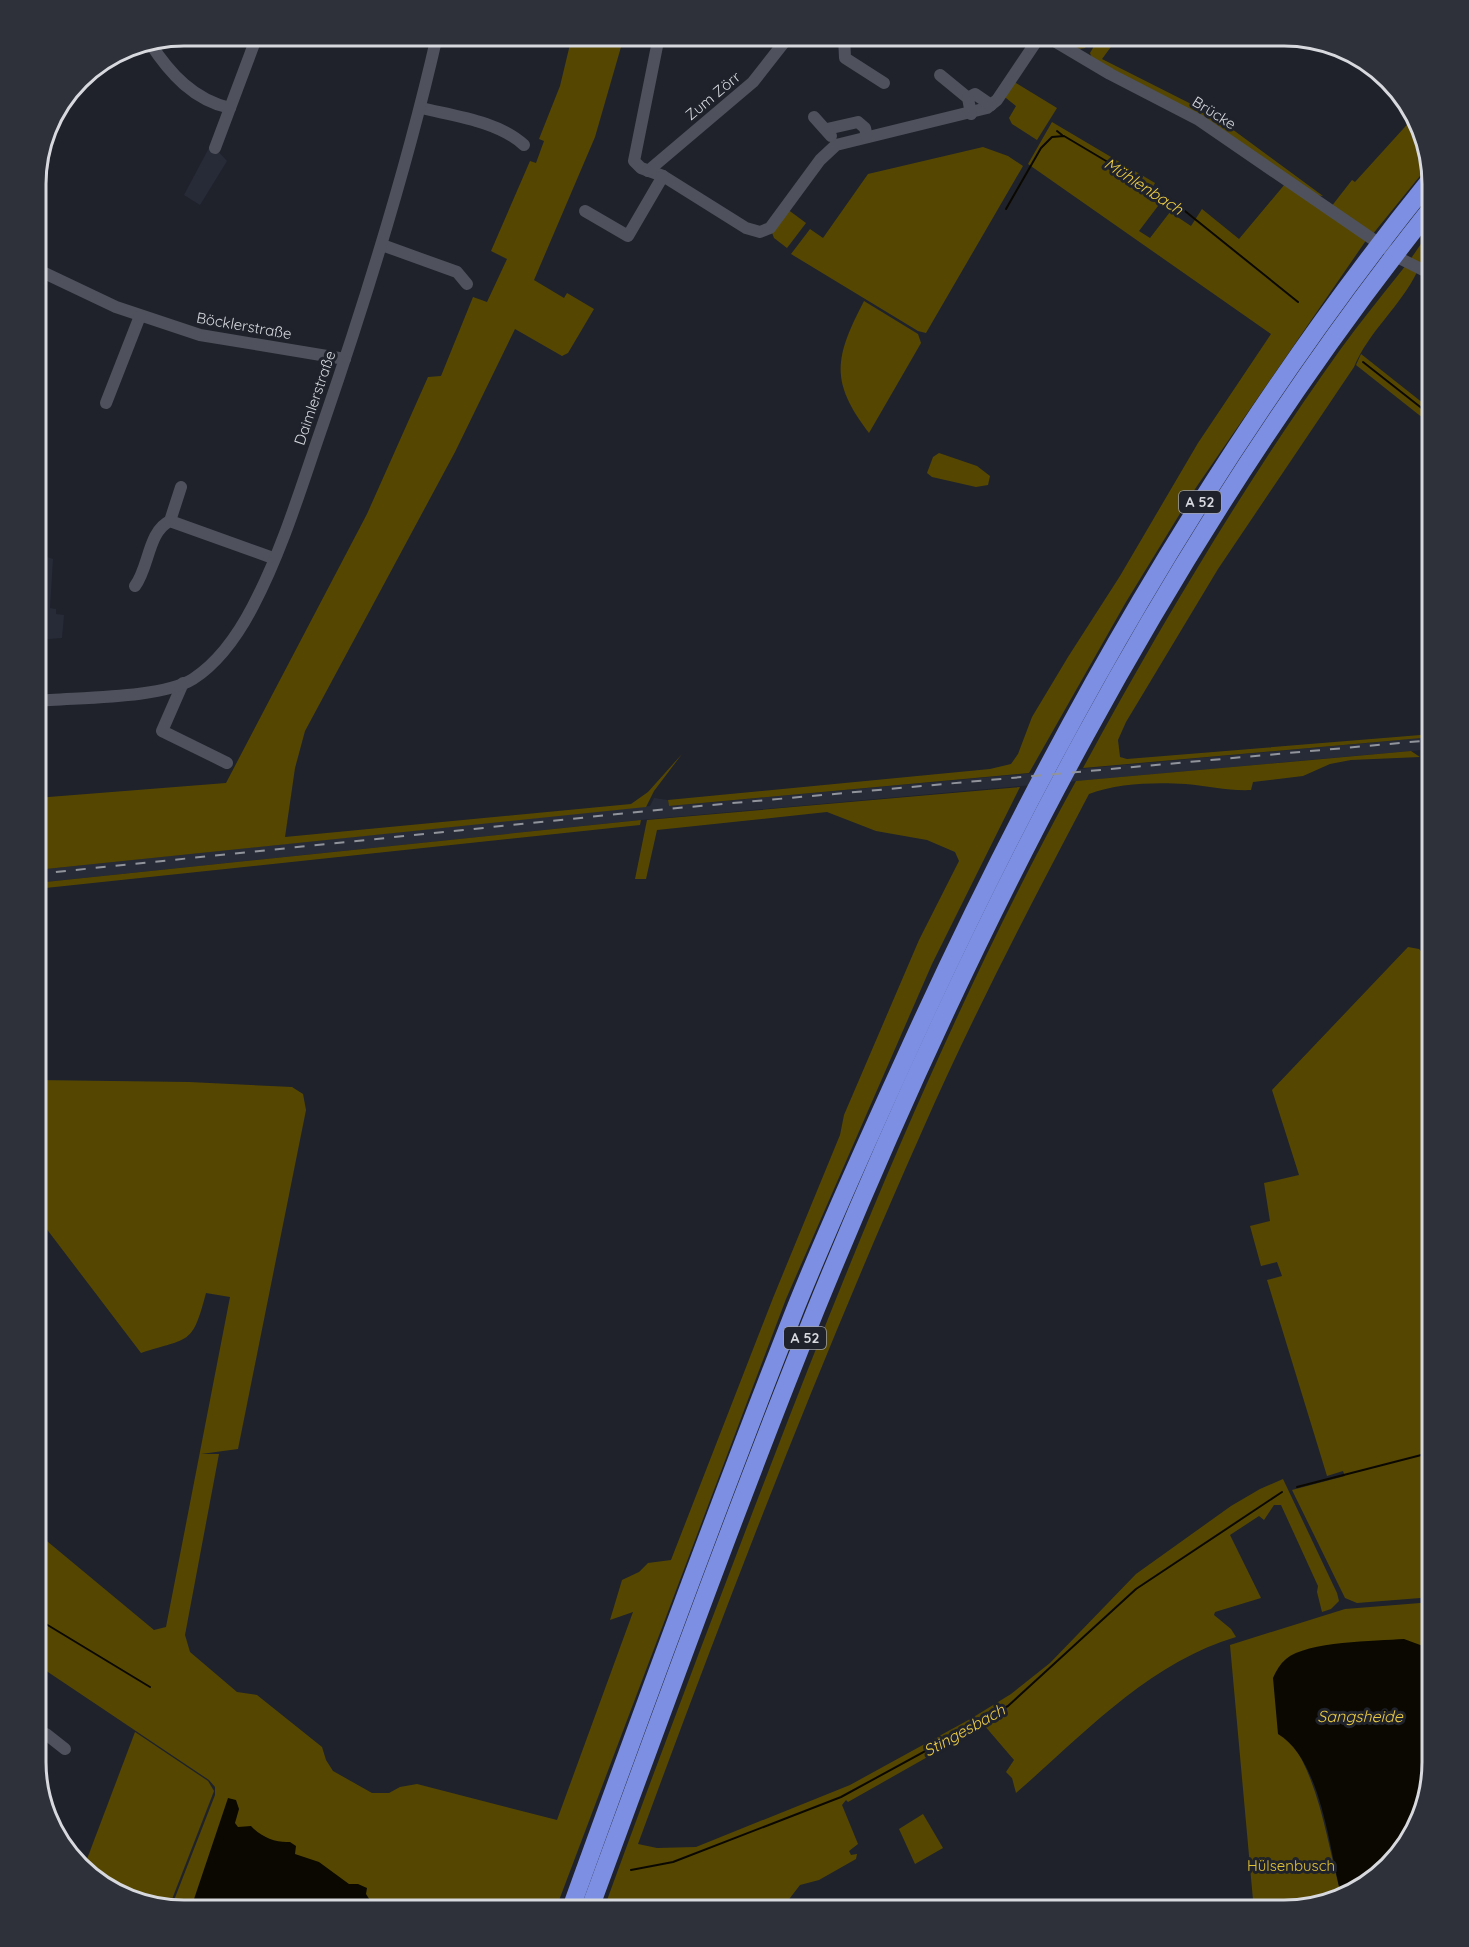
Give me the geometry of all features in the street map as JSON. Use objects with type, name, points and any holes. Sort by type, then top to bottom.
[{"type":"highway","name":"A 52","points":[[574,1900],[798,1304],[944,971],[1046,768],[1132,615],[1207,491],[1380,243],[1422,190]]},
{"type":"highway","name":"A 52","points":[[593,1900],[820,1299],[893,1127],[963,977],[1064,774],[1164,597],[1222,504],[1395,254],[1422,220]]},
{"type":"street","points":[[215,147],[253,46]]},
{"type":"street","name":"Daimlerstraße","points":[[47,700],[160,690],[183,683],[204,671],[227,645],[253,606],[273,558],[345,359],[382,245],[421,108],[435,46]]},
{"type":"street","points":[[657,46],[634,156],[636,163],[648,171],[663,176],[754,232],[765,232],[820,160],[836,145],[971,114],[991,105],[997,100],[1033,47]]},
{"type":"street","name":"Zum Zörr","points":[[648,171],[753,82],[781,47]]},
{"type":"street","points":[[844,47],[845,58],[884,83]]},
{"type":"street","name":"Brücke","points":[[1064,47],[1110,74],[1199,120],[1403,260],[1422,270]]},
{"type":"street","points":[[155,50],[184,85],[206,101],[230,108]]},
{"type":"street","points":[[940,75],[968,98],[971,114]]},
{"type":"street","points":[[968,98],[975,94],[991,105]]},
{"type":"street","points":[[421,108],[481,123],[515,137],[524,145]]},
{"type":"street","points":[[814,117],[827,129],[836,145]]},
{"type":"street","points":[[827,129],[858,122],[865,128],[867,137]]},
{"type":"street","points":[[585,211],[628,236],[663,176]]},
{"type":"street","points":[[382,245],[457,272],[466,284]]},
{"type":"street","name":"Böcklerstraße","points":[[47,274],[140,316],[228,341],[345,359]]},
{"type":"street","points":[[106,403],[140,316]]},
{"type":"street","points":[[135,586],[143,576],[158,531],[170,521],[181,487]]},
{"type":"street","points":[[170,521],[273,558]]},
{"type":"street","points":[[183,683],[162,731],[226,763]]},
{"type":"street","points":[[46,1734],[65,1749]]},
{"type":"shaded area","points":[[210,146],[215,148],[227,161],[200,205],[184,195]]},
{"type":"shaded area","points":[[47,557],[53,559],[50,608],[56,609],[56,614],[64,615],[62,638],[47,639]]},
{"type":"shaded area","points":[[1422,738],[1422,750],[641,820],[47,882],[47,869],[650,806],[654,798],[668,800],[669,806]]},
{"type":"green space","points":[[570,46],[621,46],[595,137],[534,280],[564,298],[567,293],[594,309],[568,353],[562,356],[515,329],[455,452],[305,731],[295,768],[285,837],[631,804],[648,792],[682,754],[654,791],[646,807],[47,869],[47,797],[226,783],[367,514],[428,377],[441,376],[473,297],[487,302],[507,259],[491,251],[530,161],[536,163],[544,141],[539,139],[560,86]]},
{"type":"green space","points":[[1094,47],[1111,47],[1102,59],[1213,115],[1323,196],[1314,195],[1092,58],[1090,53]]},
{"type":"green space","points":[[1011,80],[1057,108],[1037,140],[1012,124],[1009,118],[1016,106],[1001,94]]},
{"type":"green space","points":[[1052,122],[1155,183],[1149,194],[1161,202],[1139,231],[1150,238],[1170,212],[1191,226],[1202,209],[1239,239],[1285,184],[1367,239],[1195,489],[1126,602],[1029,773],[669,806],[668,800],[990,769],[1011,764],[1018,754],[1032,717],[1068,657],[1120,576],[1198,443],[1271,334],[1028,164]]},
{"type":"green space","points":[[1408,123],[1418,148],[1421,174],[1372,235],[1331,207],[1352,180],[1355,182]]},
{"type":"green space","points":[[983,147],[1008,156],[1023,166],[926,333],[918,331],[791,254],[810,229],[823,238],[868,174]]},
{"type":"green space","points":[[787,209],[806,223],[787,248],[774,238],[771,230]]},
{"type":"green space","points":[[1422,242],[1422,266],[1410,260]]},
{"type":"green space","points":[[1406,265],[1417,272],[1218,569],[1126,722],[1118,740],[1120,757],[1127,759],[1422,735],[1422,738],[1083,768],[1142,661],[1237,503],[1305,400]]},
{"type":"green space","points":[[864,301],[918,334],[921,343],[869,433],[847,398],[842,383],[841,368],[847,338]]},
{"type":"green space","points":[[1361,354],[1422,402],[1422,417],[1356,365]]},
{"type":"green space","points":[[939,453],[977,466],[990,476],[988,485],[976,487],[932,477],[927,473],[933,457]]},
{"type":"green space","points":[[1411,751],[1420,757],[1351,760],[1330,764],[1303,776],[1253,782],[1251,790],[1150,783],[1124,785],[1089,794],[982,1002],[942,1086],[885,1217],[774,1484],[638,1844],[657,1848],[696,1847],[850,1785],[972,1718],[1011,1694],[1050,1663],[1136,1574],[1231,1506],[1283,1479],[1339,1601],[1331,1609],[1322,1612],[1317,1592],[1318,1586],[1281,1505],[1274,1505],[1264,1520],[1259,1516],[1230,1535],[1261,1598],[1215,1612],[1214,1615],[1231,1629],[1236,1637],[1204,1649],[1145,1682],[1092,1725],[1016,1793],[1012,1778],[1006,1772],[1014,1760],[984,1725],[848,1802],[846,1800],[842,1805],[858,1844],[849,1851],[851,1855],[857,1854],[856,1859],[819,1880],[800,1885],[788,1900],[607,1900],[770,1467],[874,1205],[990,948],[1076,781]]},
{"type":"green space","points":[[1020,787],[932,964],[786,1299],[559,1900],[174,1899],[215,1795],[215,1787],[209,1780],[46,1671],[46,1540],[154,1630],[166,1627],[230,1297],[206,1293],[197,1322],[187,1337],[141,1353],[46,1229],[46,1080],[189,1082],[292,1087],[303,1094],[306,1110],[238,1449],[201,1454],[219,1454],[185,1635],[190,1652],[237,1692],[257,1695],[322,1747],[333,1771],[372,1793],[389,1793],[400,1787],[417,1784],[557,1820],[633,1612],[610,1620],[622,1580],[639,1572],[648,1563],[671,1560],[773,1298],[840,1135],[844,1115],[919,940],[959,861],[955,852],[927,840],[876,831],[827,812],[657,830],[646,879],[635,879],[647,820]]},
{"type":"green space","points":[[641,820],[640,825],[47,888],[47,882]]},
{"type":"green space","points":[[1408,947],[1419,949],[1422,952],[1422,1598],[1357,1603],[1345,1598],[1292,1490],[1345,1476],[1343,1471],[1327,1476],[1267,1280],[1282,1276],[1277,1262],[1261,1266],[1250,1226],[1270,1221],[1264,1183],[1299,1175],[1272,1090]]},
{"type":"green space","name":"Hülsenbusch","points":[[1422,1603],[1422,1648],[1292,1742],[1317,1797],[1340,1889],[1321,1896],[1303,1899],[1253,1900],[1230,1645],[1345,1609]]},
{"type":"green space","points":[[135,1732],[208,1781],[214,1791],[172,1899],[148,1896],[131,1890],[108,1877],[87,1860]]},
{"type":"green space","points":[[923,1814],[943,1848],[915,1864],[899,1829]]},
{"type":"water","name":"Sangsheide","points":[[1404,1639],[1422,1646],[1422,1763],[1418,1799],[1412,1816],[1399,1839],[1376,1866],[1340,1889],[1314,1784],[1293,1746],[1278,1734],[1273,1678],[1286,1659],[1296,1653],[1342,1643]]},
{"type":"water","points":[[228,1798],[236,1800],[239,1809],[235,1823],[238,1827],[251,1826],[269,1838],[290,1842],[296,1846],[295,1854],[319,1862],[349,1884],[358,1884],[367,1888],[366,1894],[370,1900],[194,1900]]},
{"type":"waterway","name":"Mühlenbach","points":[[1057,131],[1062,135]]},
{"type":"waterway","name":"Mühlenbach","points":[[1006,209],[1041,148],[1052,137],[1064,136],[1170,199],[1298,302]]},
{"type":"waterway","name":"Mühlenbach","points":[[1363,362],[1422,408]]},
{"type":"waterway","name":"Stingesbach","points":[[1297,1487],[1422,1455]]},
{"type":"waterway","name":"Stingesbach","points":[[631,1870],[673,1862],[841,1797],[1008,1706],[1136,1589],[1282,1492]]},
{"type":"waterway","name":"Stingesbach","points":[[46,1624],[150,1687]]},
{"type":"railway","points":[[47,873],[667,809],[1422,741]]}]
